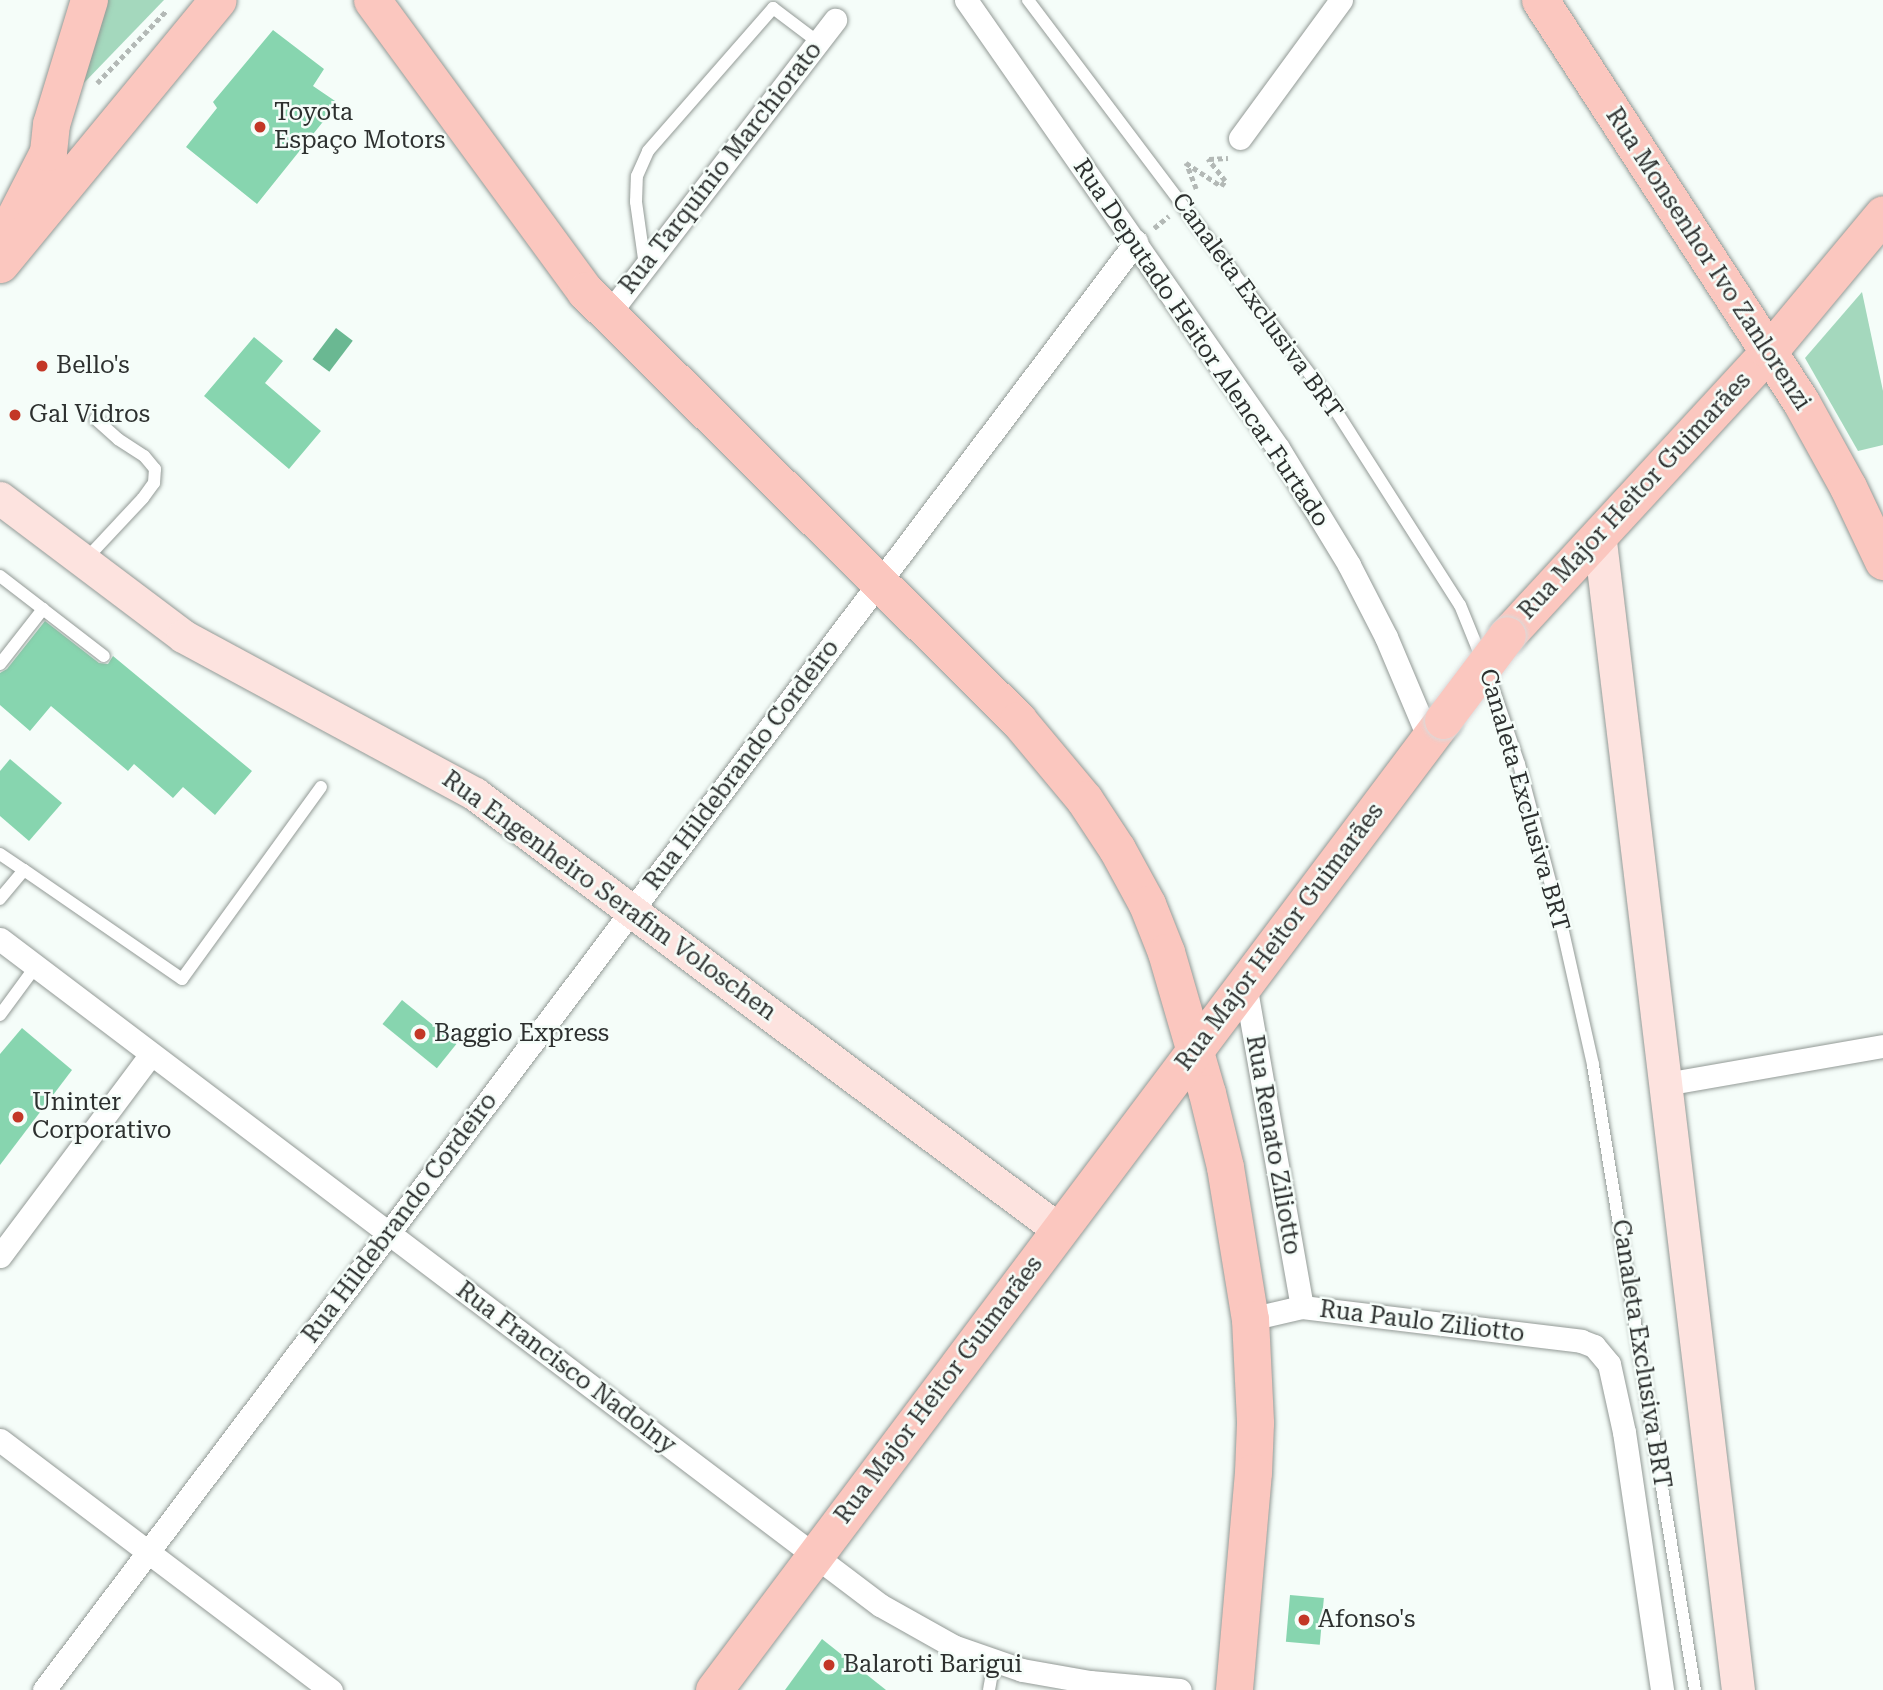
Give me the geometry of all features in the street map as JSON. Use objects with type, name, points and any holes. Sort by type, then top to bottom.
[{"type":"main road","points":[[0,246],[48,152],[51,124],[89,0]]},
{"type":"main road","points":[[48,152],[85,129],[125,78],[196,0]]},
{"type":"main road","points":[[0,264],[218,0]]},
{"type":"main road","points":[[372,0],[561,261],[607,316],[1018,720],[1084,799],[1117,849],[1146,904],[1166,952],[1196,1049],[1225,1167],[1250,1319],[1255,1423],[1253,1472],[1234,1690]]},
{"type":"main road","name":"Rua Monsenhor Ivo Zanlorenzi","points":[[1540,0],[1769,351],[1826,445],[1883,561]]},
{"type":"main road","name":"Rua Major Heitor Guimarães","points":[[714,1690],[1507,635],[1598,533],[1769,351],[1883,214]]},
{"type":"street","name":"Rua Deputado Heitor Alencar Furtado","points":[[966,0],[1236,385],[1323,521],[1436,729]]},
{"type":"street","points":[[1240,138],[1341,0]]},
{"type":"street","name":"Rua Tarquínio Marchiorato","points":[[607,316],[835,20]]},
{"type":"street","name":"Rua Hildebrando Cordeiro","points":[[44,1690],[1136,242]]},
{"type":"street","name":"Rua Engenheiro Serafim Voloschen","points":[[0,498],[183,636],[475,794],[1059,1230]]},
{"type":"street","points":[[1598,533],[1738,1690]]},
{"type":"street","name":"Rua Francisco Nadolny","points":[[0,939],[814,1557],[921,1630],[1041,1683],[1180,1690]]},
{"type":"street","name":"Rua Renato Ziliotto","points":[[1245,984],[1302,1307]]},
{"type":"street","points":[[1665,1084],[1883,1046]]},
{"type":"street","points":[[0,1256],[151,1054]]},
{"type":"street","name":"Rua Paulo Ziliotto","points":[[1250,1319],[1302,1307],[1581,1341],[1594,1346],[1609,1364],[1624,1432],[1662,1690]]},
{"type":"street","points":[[0,1440],[331,1690]]},
{"type":"lane","name":"Canaleta Exclusiva BRT","points":[[1028,0],[1326,395],[1460,605],[1490,679],[1518,764],[1559,915],[1592,1065],[1695,1690]]},
{"type":"lane","points":[[645,266],[636,202],[637,176],[648,151],[773,8],[818,42]]},
{"type":"lane","points":[[83,562],[154,483],[155,469],[144,456],[118,439],[96,419]]},
{"type":"lane","points":[[0,576],[104,656]]},
{"type":"lane","points":[[0,664],[43,610]]},
{"type":"lane","points":[[0,854],[182,979],[321,787]]},
{"type":"lane","points":[[0,899],[24,870]]},
{"type":"lane","points":[[0,1015],[36,966]]},
{"type":"lane","points":[[989,1690],[994,1662]]},
{"type":"path","points":[[1136,242],[1183,206],[1200,200],[1186,163],[1221,186],[1225,181],[1208,159]]},
{"type":"shaded area","points":[[104,0],[164,0],[81,86]]},
{"type":"shaded area","points":[[1862,292],[1883,391],[1883,445],[1858,451],[1805,358]]},
{"type":"shaded area","points":[[336,328],[353,341],[329,372],[313,359]]},
{"type":"building","name":"Toyota Espaço Motors","points":[[273,30],[324,69],[313,86],[338,103],[257,204],[186,147],[217,108],[213,102]]},
{"type":"building","points":[[254,337],[283,361],[265,383],[321,431],[289,469],[204,396]]},
{"type":"building","points":[[45,621],[99,663],[108,664],[113,656],[252,771],[215,815],[183,787],[173,798],[134,764],[128,771],[51,706],[30,731],[0,705],[0,673],[7,669]]},
{"type":"building","points":[[10,759],[62,803],[29,841],[0,816],[0,771]]},
{"type":"building","name":"Baggio Express","points":[[402,1000],[456,1044],[437,1068],[382,1024]]},
{"type":"building","name":"Uninter Corporativo","points":[[22,1028],[72,1070],[0,1165],[0,1054]]},
{"type":"building","name":"Afonso's","points":[[1290,1595],[1324,1598],[1320,1645],[1286,1642]]},
{"type":"building","name":"Balaroti Barigui","points":[[822,1639],[886,1690],[785,1690]]},
{"type":"place","name":"Toyota Espaço Motors","points":[[260,127]]},
{"type":"place","name":"Bello's","points":[[42,366]]},
{"type":"place","name":"Gal Vidros","points":[[15,415]]},
{"type":"place","name":"Baggio Express","points":[[420,1034]]},
{"type":"place","name":"Uninter Corporativo","points":[[18,1117]]},
{"type":"place","name":"Afonso's","points":[[1304,1620]]},
{"type":"place","name":"Balaroti Barigui","points":[[829,1665]]}]
